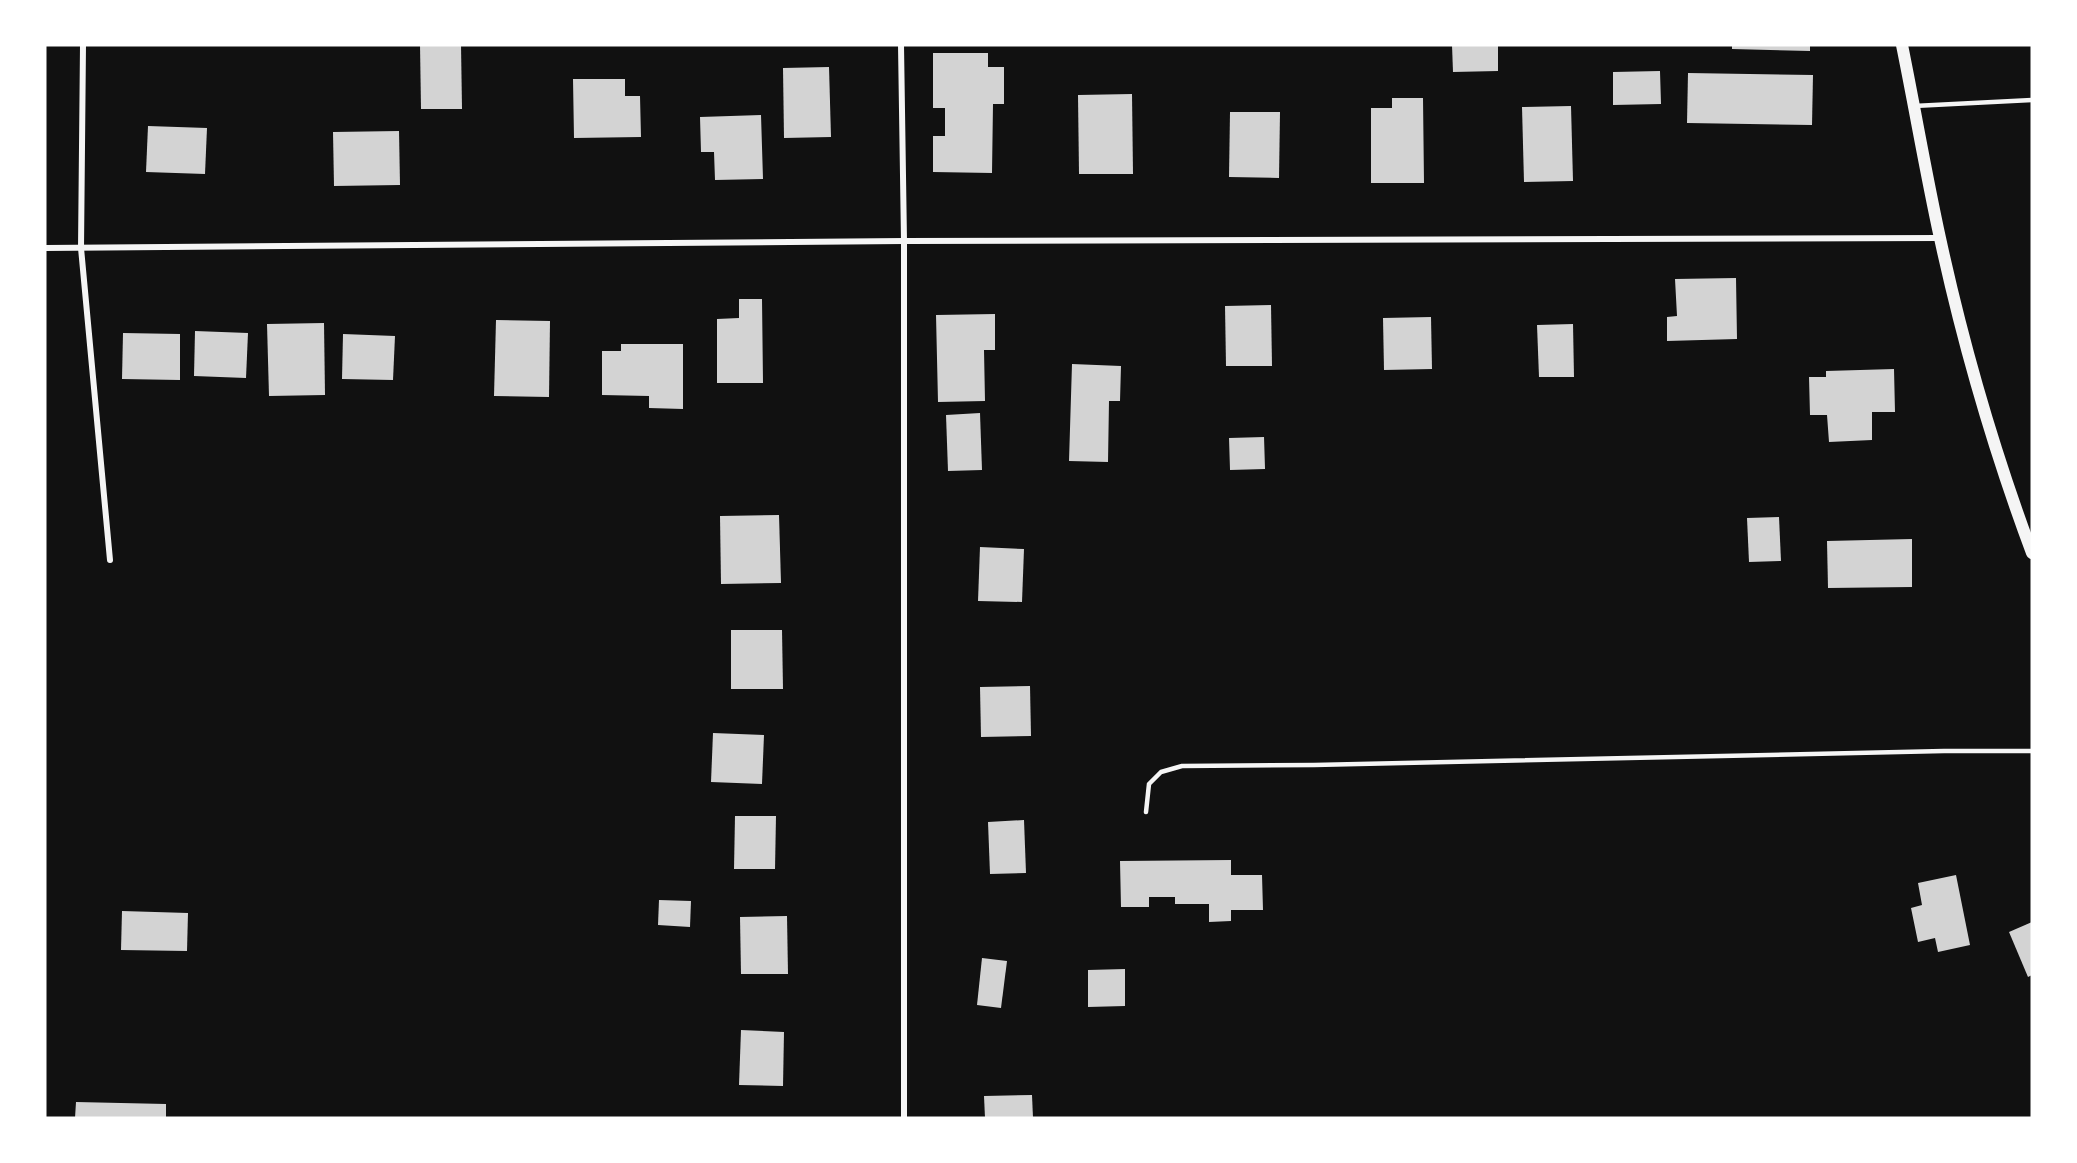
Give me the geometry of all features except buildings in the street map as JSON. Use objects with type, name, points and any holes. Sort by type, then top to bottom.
[{"type":"main road","points":[[1902,45],[1940,238],[1963,330],[1997,451],[2032,553]]},
{"type":"street","points":[[83,45],[81,248],[110,560]]},
{"type":"street","points":[[901,45],[904,241],[904,1118]]},
{"type":"street","points":[[45,248],[904,241],[1940,238]]},
{"type":"lane","points":[[1914,105],[2032,100]]},
{"type":"lane","points":[[1146,812],[1149,784],[1161,772],[1182,766],[2032,751]]}]
